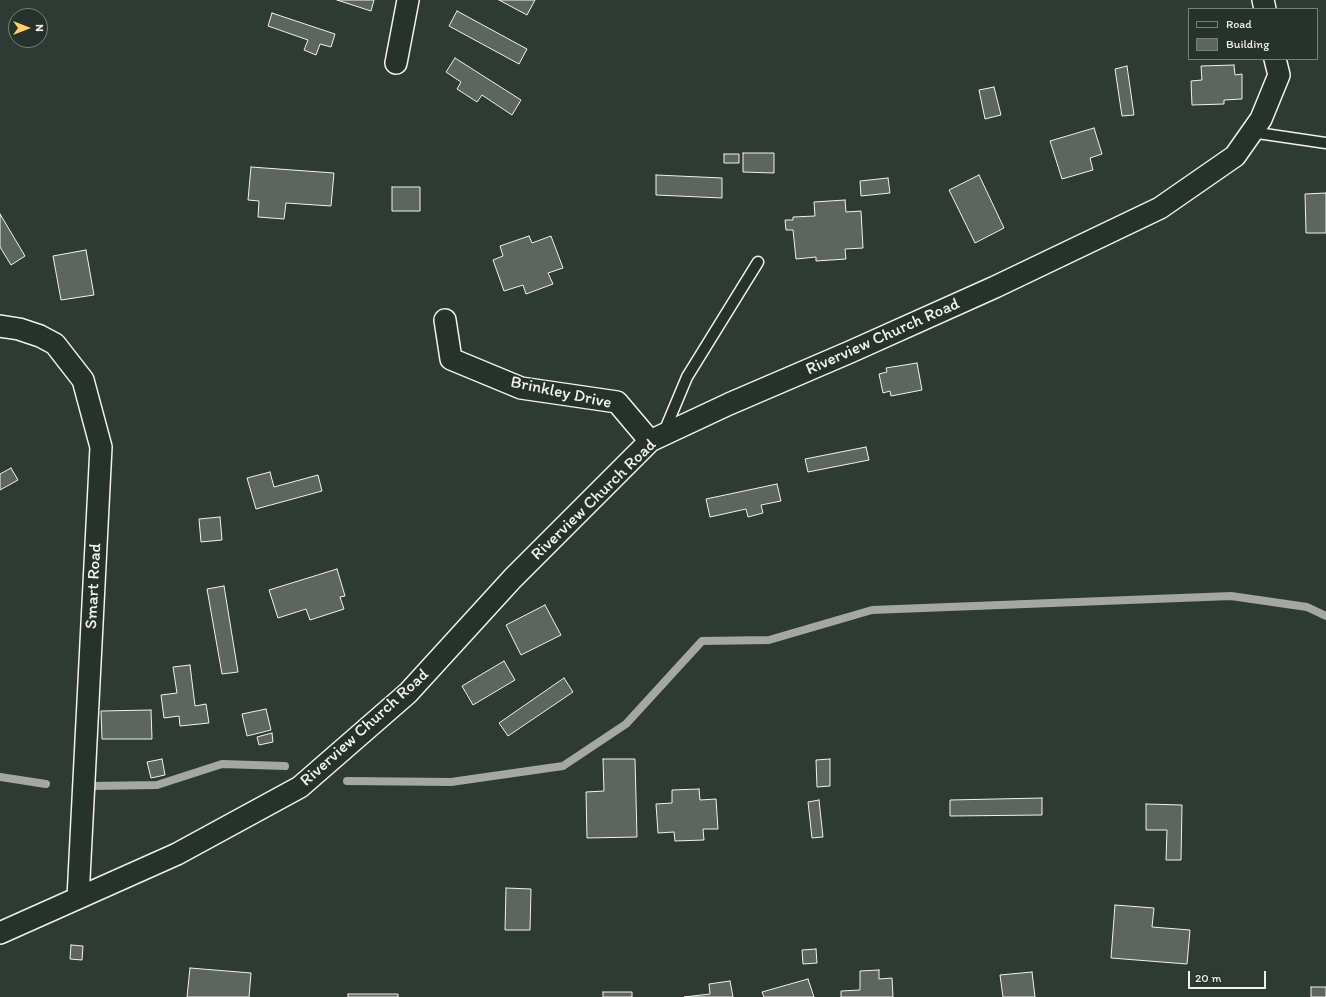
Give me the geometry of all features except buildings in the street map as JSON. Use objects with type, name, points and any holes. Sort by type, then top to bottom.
[{"type":"street","points":[[396,63],[408,0]]},
{"type":"street","name":"Riverview Church Road","points":[[0,933],[177,854],[300,787],[408,693],[514,578],[656,438],[729,404],[995,287],[1160,208],[1235,156],[1261,119],[1279,75],[1276,60]]},
{"type":"street","name":"Brinkley Drive","points":[[445,320],[451,359],[521,388],[582,395],[617,402],[656,438]]},
{"type":"street","name":"Smart Road","points":[[0,326],[19,329],[40,336],[55,344],[83,380],[101,447],[78,898]]},
{"type":"lane","points":[[1252,132],[1326,143]]},
{"type":"lane","points":[[656,438],[687,377],[758,262]]},
{"type":"waterway","points":[[347,781],[451,782],[563,766],[626,724],[702,641],[769,640],[872,610],[1231,596],[1307,607],[1326,616]]},
{"type":"waterway","points":[[91,786],[157,785],[222,764],[285,766]]},
{"type":"waterway","points":[[0,777],[46,784]]}]
